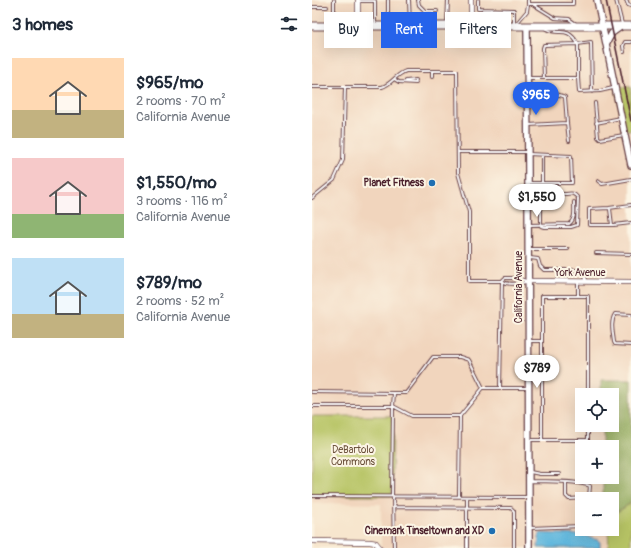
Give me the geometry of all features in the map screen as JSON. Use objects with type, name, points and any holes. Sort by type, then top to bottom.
[{"type":"main road","points":[[312,26],[324,26]]},
{"type":"main road","points":[[375,26],[381,26]]},
{"type":"main road","points":[[514,26],[631,26]]},
{"type":"street","points":[[358,0],[358,12]]},
{"type":"street","points":[[471,0],[471,10]]},
{"type":"street","points":[[597,0],[631,165]]},
{"type":"street","name":"California Avenue","points":[[527,26],[528,548]]},
{"type":"street","points":[[606,44],[612,33],[622,26]]},
{"type":"street","name":"York Avenue","points":[[528,281],[631,282]]},
{"type":"street","points":[[312,541],[368,541],[376,543],[380,548]]},
{"type":"lane","points":[[334,0],[334,12]]},
{"type":"lane","points":[[358,0],[375,1],[375,26]]},
{"type":"lane","points":[[388,0],[388,12]]},
{"type":"lane","points":[[409,0],[409,12]]},
{"type":"lane","points":[[418,0],[419,5],[426,11],[437,11]]},
{"type":"lane","points":[[448,0],[448,12]]},
{"type":"lane","points":[[478,0],[478,10]]},
{"type":"lane","points":[[514,26],[527,11],[528,0]]},
{"type":"lane","points":[[528,4],[573,4],[573,0]]},
{"type":"lane","points":[[616,0],[622,26]]},
{"type":"lane","points":[[626,0],[628,5],[631,6]]},
{"type":"lane","points":[[534,4],[555,18],[569,19],[578,26]]},
{"type":"lane","points":[[312,7],[327,7]]},
{"type":"lane","points":[[471,10],[514,10],[514,26]]},
{"type":"lane","points":[[543,26],[548,30],[568,33],[573,36],[578,44],[579,92],[592,92],[615,87]]},
{"type":"lane","points":[[544,78],[544,45],[591,42],[592,92]]},
{"type":"lane","points":[[624,52],[625,42],[631,42]]},
{"type":"lane","points":[[312,88],[382,87],[388,85],[399,74],[406,71],[457,71],[459,180],[469,212],[469,281],[502,281],[505,284],[518,284],[528,281]]},
{"type":"lane","points":[[432,71],[432,77]]},
{"type":"lane","points":[[527,78],[578,78]]},
{"type":"lane","points":[[394,79],[399,82],[416,82]]},
{"type":"lane","points":[[312,198],[334,180],[343,160],[345,87]]},
{"type":"lane","points":[[527,97],[534,95],[561,95],[565,97],[569,141]]},
{"type":"lane","points":[[595,103],[598,137],[600,139],[625,135]]},
{"type":"lane","points":[[596,123],[621,118]]},
{"type":"lane","points":[[527,125],[567,123]]},
{"type":"lane","points":[[458,152],[527,153],[571,156],[572,183],[528,183]]},
{"type":"lane","points":[[542,155],[542,183]]},
{"type":"lane","points":[[598,181],[602,184],[606,184],[631,179]]},
{"type":"lane","points":[[528,194],[572,193],[578,198],[577,225],[571,227],[544,227],[528,225]]},
{"type":"lane","points":[[540,194],[541,226]]},
{"type":"lane","points":[[566,194],[569,197]]},
{"type":"lane","points":[[541,226],[569,224],[573,222],[574,202]]},
{"type":"lane","points":[[631,206],[589,209],[589,225],[631,223]]},
{"type":"lane","points":[[610,208],[612,225]]},
{"type":"lane","points":[[528,248],[568,249]]},
{"type":"lane","points":[[596,254],[631,254]]},
{"type":"lane","points":[[528,258],[538,259],[540,266],[544,270],[581,270],[584,272],[586,282]]},
{"type":"lane","points":[[502,281],[505,278],[518,278],[528,281]]},
{"type":"lane","points":[[500,388],[502,281]]},
{"type":"lane","points":[[578,282],[578,296]]},
{"type":"lane","points":[[542,440],[542,296],[588,296],[588,388]]},
{"type":"lane","points":[[631,315],[615,314],[612,324],[615,344],[631,345]]},
{"type":"lane","points":[[528,341],[542,341]]},
{"type":"lane","points":[[312,392],[406,393],[433,357],[460,357],[469,360],[483,388]]},
{"type":"lane","points":[[483,388],[528,388]]},
{"type":"lane","points":[[459,497],[460,416],[483,388]]},
{"type":"lane","points":[[394,393],[394,548]]},
{"type":"lane","points":[[312,406],[394,406],[412,416],[460,416]]},
{"type":"lane","points":[[528,440],[588,440],[588,432]]},
{"type":"lane","points":[[529,472],[540,474],[559,474]]},
{"type":"lane","points":[[529,481],[566,483],[584,484],[590,486],[589,497],[569,499],[566,496],[566,483]]},
{"type":"lane","points":[[312,496],[529,497]]},
{"type":"lane","points":[[467,497],[467,548]]},
{"type":"lane","points":[[393,507],[511,508],[513,509],[514,548]]},
{"type":"lane","points":[[529,528],[575,526]]},
{"type":"shaded area","points":[[312,0],[631,0],[631,87],[615,87],[624,130],[631,130],[631,380],[601,380],[601,388],[575,388],[575,432],[602,432],[602,440],[575,440],[575,484],[603,484],[603,492],[575,492],[575,536],[608,536],[609,548],[381,548],[381,504],[312,503]]},
{"type":"green space","points":[[615,87],[631,87],[631,130],[624,130]]},
{"type":"green space","points":[[601,380],[631,380],[631,503],[619,511],[619,492],[603,492],[603,484],[619,484],[619,440],[602,440],[602,432],[619,432],[619,388],[601,388]]},
{"type":"green space","name":"DeBartolo Commons","points":[[312,416],[393,416],[392,496],[312,496]]},
{"type":"green space","points":[[631,503],[631,548],[609,548],[608,536],[619,536],[619,511]]},
{"type":"water","points":[[541,533],[587,536],[598,540],[600,542],[600,548],[538,548],[539,535]]},
{"type":"railway","points":[[606,0],[631,121]]},
{"type":"place","name":"Planet Fitness","points":[[432,183]]},
{"type":"place","name":"Cinemark Tinseltown and XD","points":[[492,531]]}]
